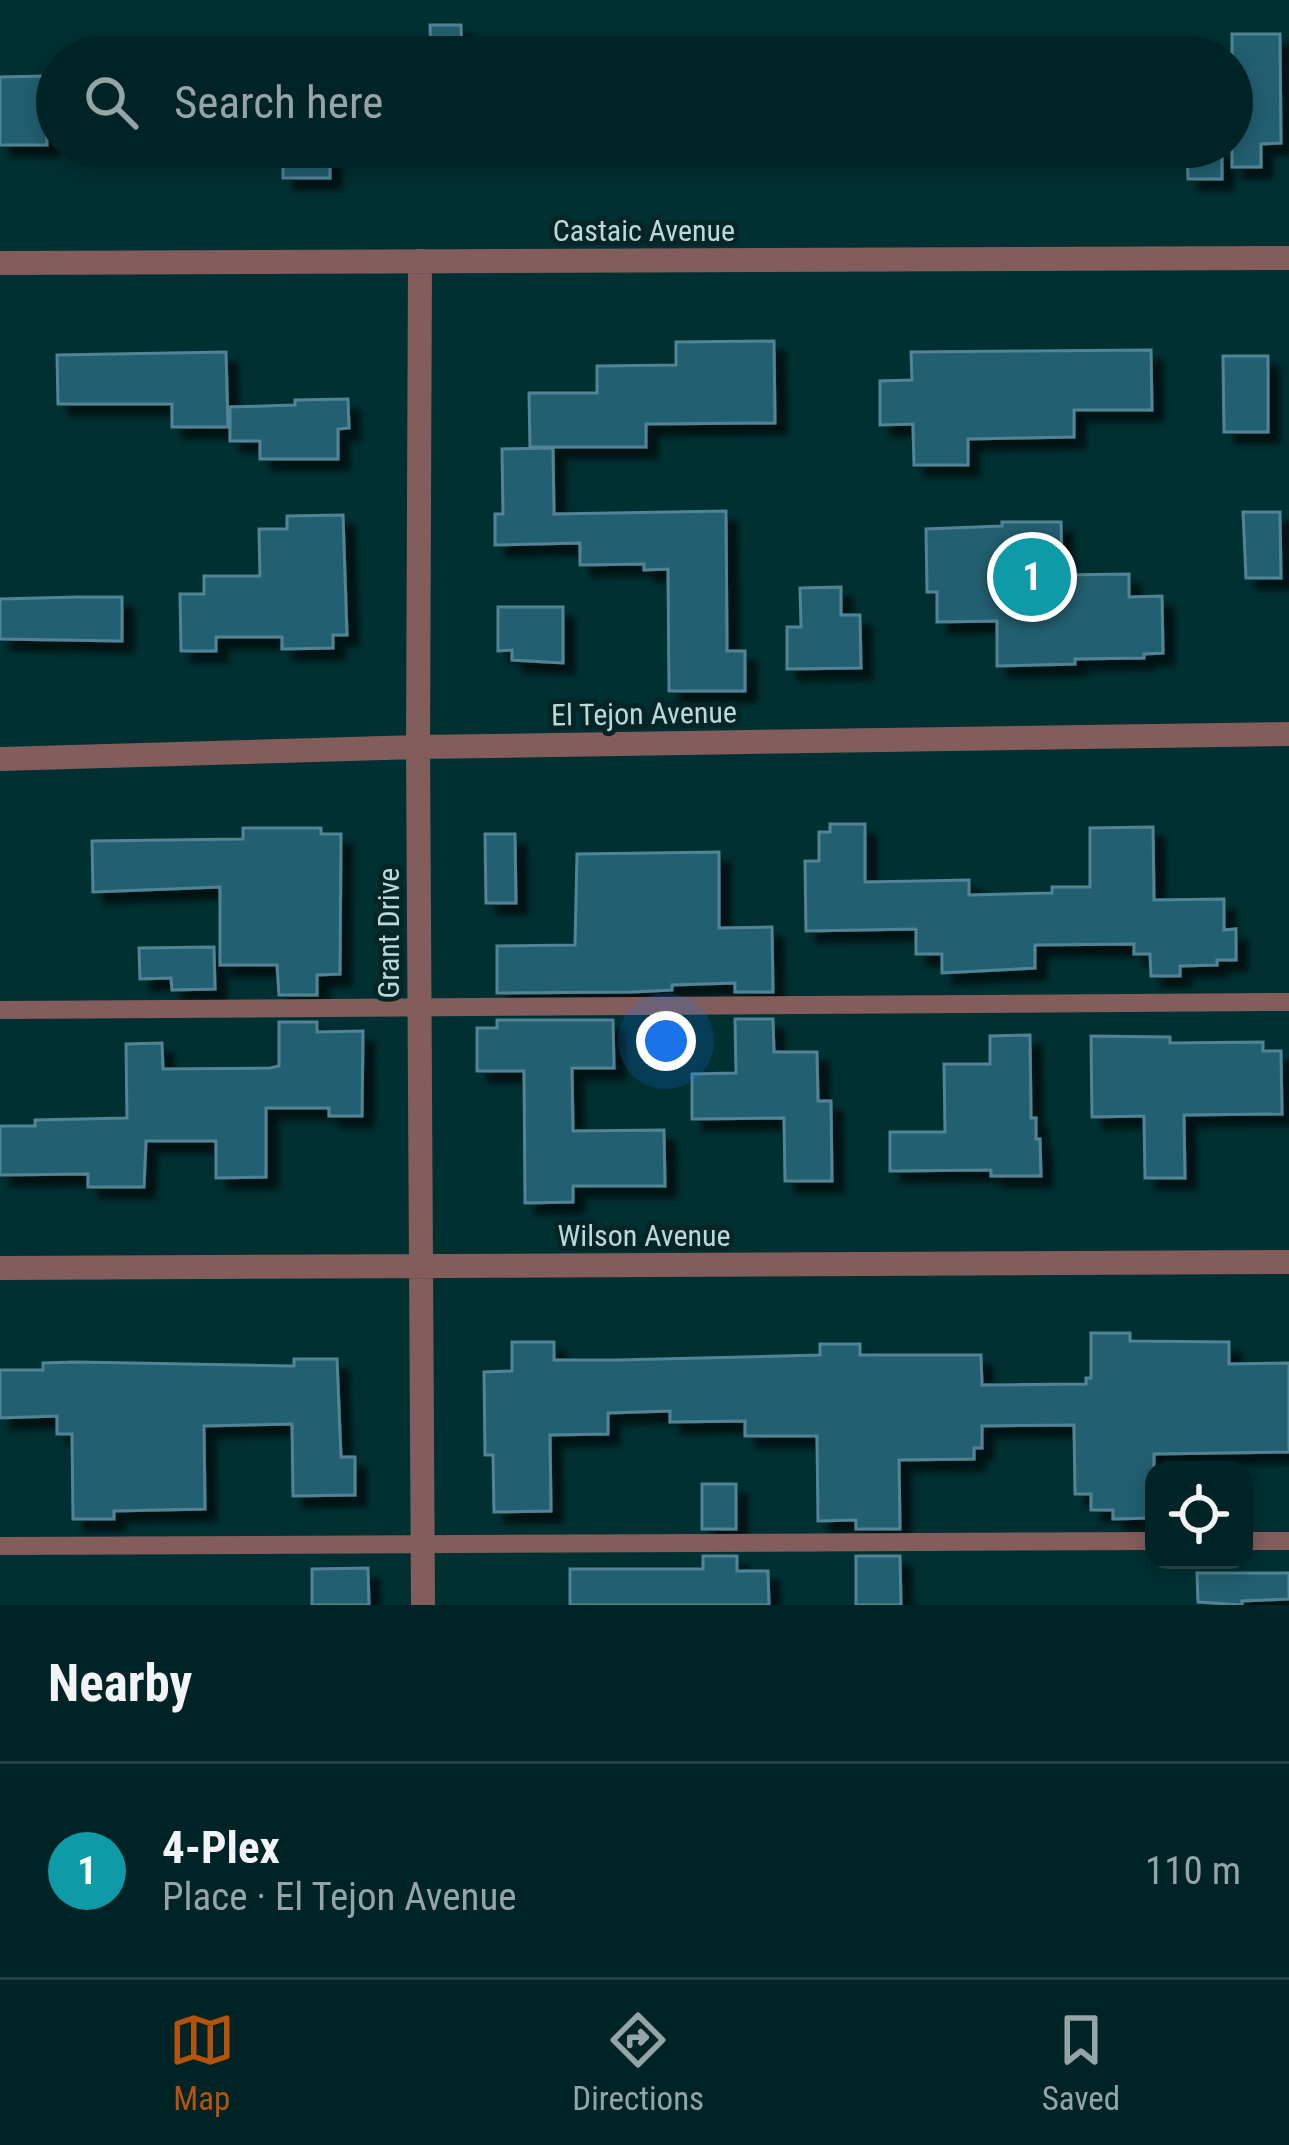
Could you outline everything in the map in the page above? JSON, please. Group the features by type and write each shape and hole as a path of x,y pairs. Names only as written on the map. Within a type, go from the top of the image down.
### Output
{"street":[{"name":"Castaic Avenue","path":"0,263 1289,258"},
{"name":"Grant Drive","path":"420,261 423,1605"},
{"name":"El Tejon Avenue","path":"0,759 418,747 1289,734"},
{"name":"Wilson Avenue","path":"0,1268 1289,1262"}],"lane":[{"path":"0,1010 1289,1002"},
{"path":"0,1546 1145,1541"},
{"path":"1253,1541 1289,1541"}],"building":[{"path":"430,25 461,25 461,36 430,36"},
{"path":"1280,34 1281,143 1261,144 1261,167 1253,167 1253,36 1232,36"},
{"path":"36,76 36,145 0,145 0,77"},
{"path":"283,168 330,168 330,178 283,178"},
{"path":"1188,168 1222,168 1222,179 1188,179"},
{"path":"774,341 775,423 646,424 646,447 530,447 529,393 597,393 597,366 676,365 676,342"},
{"path":"1151,350 1152,410 1074,410 1074,437 968,439 968,465 914,465 913,424 880,425 880,381 912,380 911,352"},
{"path":"226,352 228,427 172,427 172,404 58,404 57,355"},
{"path":"1223,356 1268,356 1268,432 1224,432"},
{"path":"348,399 349,428 338,429 338,459 260,459 260,441 230,441 230,407"},
{"path":"553,448 554,514 726,511 727,651 745,651 745,691 669,691 668,569 644,570 644,564 580,565 580,543 495,545 495,514 503,514 502,449"},
{"path":"1243,512 1280,512 1281,578 1246,578"},
{"path":"343,515 347,635 333,635 333,648 282,649 282,637 216,637 216,651 181,651 180,594 204,594 204,576 260,576 259,529 287,529 287,516"},
{"path":"1002,522 1061,522 1062,575 1129,574 1129,597 1162,596 1163,653 1144,654 1144,658 1075,659 1075,664 997,666 997,621 937,622 937,592 927,592 926,529 1002,526"},
{"path":"841,587 841,615 860,615 861,668 787,669 787,627 801,627 800,588"},
{"path":"122,597 122,641 0,639 0,599"},
{"path":"498,607 563,607 563,663 512,660 512,650 498,651"},
{"path":"830,824 865,824 865,882 969,880 969,895 1090,887 1090,828 1153,827 1154,900 1224,899 1224,930 1236,929 1236,960 1180,966 1180,976 1151,976 1150,954 1134,954 1134,944 1035,945 1035,968 942,973 942,954 916,954 916,929 806,931 805,861 819,861 819,832 830,832"},
{"path":"243,828 321,828 321,834 341,834 340,974 317,975 317,995 279,995 277,965 220,965 220,887 93,892 92,841 243,839"},
{"path":"485,834 515,834 516,903 486,903"},
{"path":"719,852 719,928 772,927 773,992 735,992 735,983 631,992 497,993 497,946 575,945 577,854"},
{"path":"214,947 215,989 172,990 171,978 140,979 139,948"},
{"path":"735,1019 773,1019 774,1052 817,1052 818,1101 831,1101 832,1181 785,1181 784,1118 692,1119 692,1074 736,1073"},
{"path":"497,1020 613,1020 614,1068 572,1068 573,1131 664,1130 665,1186 573,1186 573,1202 525,1203 524,1071 477,1071 477,1028 497,1028"},
{"path":"279,1022 317,1022 317,1032 363,1031 362,1116 329,1116 329,1108 266,1108 266,1177 216,1178 216,1141 146,1141 144,1187 88,1187 88,1174 0,1175 0,1126 35,1126 35,1120 127,1118 126,1044 162,1043 163,1069 270,1068 279,1066"},
{"path":"1030,1035 1031,1118 1036,1118 1036,1139 1040,1139 1041,1176 991,1176 991,1170 890,1171 890,1132 945,1132 944,1064 990,1064 990,1036"},
{"path":"1091,1036 1170,1037 1170,1043 1263,1042 1263,1051 1281,1051 1282,1114 1184,1115 1185,1178 1145,1178 1144,1116 1092,1117"},
{"path":"1091,1333 1130,1333 1130,1341 1229,1342 1229,1364 1289,1363 1289,1452 1154,1454 1154,1461 1145,1461 1145,1518 1113,1519 1113,1510 1091,1510 1091,1494 1075,1494 1074,1425 982,1426 982,1448 974,1448 974,1459 899,1460 900,1529 856,1529 856,1520 818,1521 817,1436 745,1436 745,1421 670,1422 670,1411 608,1413 608,1434 550,1435 551,1511 494,1512 493,1455 485,1455 484,1372 512,1371 512,1342 554,1342 554,1360 820,1355 820,1344 860,1344 860,1355 981,1355 982,1385 1086,1384 1086,1378 1091,1378"},
{"path":"294,1359 337,1359 341,1457 355,1457 355,1495 293,1496 292,1424 204,1426 205,1509 114,1511 114,1519 73,1519 72,1434 57,1434 57,1416 0,1418 0,1370 43,1370 43,1363 75,1362 294,1366"},
{"path":"702,1484 736,1484 736,1529 702,1529"},
{"path":"703,1556 737,1556 737,1571 768,1571 769,1605 570,1605 570,1569 703,1569"},
{"path":"856,1556 900,1556 901,1605 856,1605"},
{"path":"368,1568 369,1605 312,1605 312,1569"},
{"path":"1197,1573 1289,1573 1289,1599 1242,1601 1242,1605 1198,1602"}],"place":[{"name":"4-Plex","path":"1032,577"}]}
